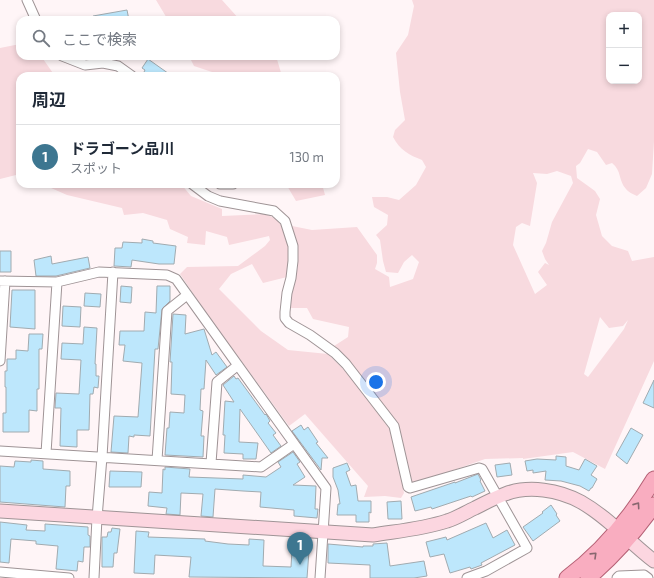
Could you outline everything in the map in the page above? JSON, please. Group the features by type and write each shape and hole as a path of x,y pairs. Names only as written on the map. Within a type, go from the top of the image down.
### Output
{"main road":[{"path":"588,578 614,554 632,513 654,480"},
{"path":"567,578 624,534 654,505"}],"street":[{"path":"27,0 34,16"},
{"path":"72,60 85,65 103,63 118,66 126,72"},
{"path":"197,188 208,196 220,201 274,211 285,221 293,246 294,261 287,293 285,318 289,323 310,335 335,353 346,364 394,426 408,487 410,488 479,468 482,469 527,548 486,571 467,578"},
{"path":"0,361 2,281 57,282 99,272 167,275 176,279 326,488 320,578"},
{"path":"94,578 113,272"},
{"path":"46,453 57,282"},
{"path":"157,460 167,311 187,295"},
{"path":"211,463 217,382 237,366"},
{"path":"0,451 261,467 294,444"},
{"path":"0,510 97,518 373,535 417,529 448,520 506,494 524,490 548,491 573,498 581,502 624,534 654,561"},
{"path":"0,572 69,578"},
{"path":"617,578 619,576 644,575 648,578"}],"shaded area":[{"path":"156,0 222,0 236,16 166,16"},
{"path":"412,0 654,0 654,141 652,174 646,188 637,196 629,192 624,186 615,166 612,163 606,165 597,152 588,149 580,163 576,166 577,178 595,191 600,199 596,215 602,236 612,246 628,251 632,261 654,257 654,361 605,469 573,452 523,459 485,459 414,484 410,482 397,428 359,375 334,346 348,337 349,327 313,319 307,308 289,308 298,266 297,246 292,226 312,230 357,227 377,255 375,269 389,277 390,287 413,279 419,262 412,255 404,262 398,273 386,272 380,240 376,235 387,225 388,215 374,207 372,197 387,197 399,200 416,185 426,167 422,160 402,149 393,137 395,130 405,120 400,92 396,53 408,35 414,6","holes":["557,171 571,176 573,183 552,222 542,251 549,265 545,263 538,272 547,285 535,294 513,245 516,227 522,223 530,226 537,183 533,173 547,174","600,317 609,328 623,326 628,320 624,329 588,377 584,374"]},
{"path":"16,45 16,60 44,60 52,72 16,72 16,175 0,179 0,48"},
{"path":"191,60 277,60 281,72 212,72 194,66"},
{"path":"51,188 184,188 191,196 222,209 222,216 265,214 277,219 284,230 290,256 287,277 263,283 252,264 231,274 219,289 261,331 288,350 328,354 349,375 392,432 404,493 401,498 385,496 364,497 368,486 305,414 289,426 209,317 180,274 187,267 238,266 265,246 270,240 269,236 229,245 227,237 206,231 205,245 187,243 188,237 170,229 167,220 143,213 124,215 122,208 67,195"},
{"path":"288,188 323,188 325,195 296,201"}],"building":[{"path":"127,10 128,16 93,16"},
{"path":"147,60 149,60 166,72 144,72 145,70 142,68"},
{"path":"142,239 153,241 153,243 176,246 174,264 159,264 132,260 131,267 114,266 115,248 122,248 123,242 142,243"},
{"path":"0,251 11,251 11,272 0,272"},
{"path":"51,256 52,264 88,257 90,268 56,276 36,276 34,260"},
{"path":"121,286 132,287 131,303 120,302"},
{"path":"157,286 170,286 170,301 162,309 158,349 155,349 150,436 129,436 128,453 111,452 114,416 138,417 139,404 142,363 123,361 125,345 119,345 120,331 144,331 145,312 156,313"},
{"path":"12,290 35,290 35,329 10,327"},
{"path":"85,293 101,294 100,307 84,306"},
{"path":"63,306 81,307 80,327 62,326"},
{"path":"173,314 186,315 185,334 204,329 212,355 216,352 227,367 216,375 206,360 204,389 201,389 200,410 203,411 201,436 204,436 203,457 165,455 170,412 184,413 185,395 171,394 172,362 170,362"},
{"path":"84,327 97,328 95,364 96,376 99,376 98,388 94,387 93,394 90,394 89,430 77,430 77,447 60,446 61,408 55,408 56,393 79,394 81,360 61,359 62,343 83,344"},
{"path":"29,334 43,334 42,349 39,349 39,389 37,389 37,411 29,410 29,432 3,432 3,413 6,413 5,371 7,371 7,359 16,359 16,350 28,351"},
{"path":"234,376 236,379 238,378 265,415 266,414 270,421 268,423 276,433 273,435 281,446 271,453 240,409 239,442 258,443 256,459 243,459 243,454 224,453 225,435 223,435 225,401 234,402 223,385"},
{"path":"654,380 654,408 643,403"},
{"path":"301,425 304,430 308,427 318,442 316,443 328,458 322,458 321,470 292,431"},
{"path":"631,428 643,435 627,464 616,455"},
{"path":"293,452 300,462 297,464 305,477 293,485 316,486 315,509 318,509 317,518 294,516 294,510 260,507 261,492 215,489 213,517 201,516 203,494 181,493 180,515 166,514 167,508 148,506 149,492 162,493 163,469 165,470 165,467 190,469 189,477 243,479 243,475 266,477 281,467 278,462"},
{"path":"556,456 566,457 566,466 579,470 585,459 597,466 591,475 597,479 592,488 589,491 580,486 561,481 545,480 546,471 533,473 533,470 527,471 525,461 537,459 556,460"},
{"path":"31,460 43,461 43,469 70,471 70,486 66,486 65,507 0,502 0,466 14,467 15,461 31,462"},
{"path":"347,463 350,470 346,472 351,486 356,485 358,501 371,501 369,522 356,522 356,515 337,515 338,504 340,504 338,490 333,477 333,468"},
{"path":"510,463 512,475 497,477 495,465"},
{"path":"110,471 142,472 141,487 109,487"},
{"path":"478,474 485,491 472,497 471,496 432,509 431,507 415,511 411,497"},
{"path":"401,501 402,519 388,519 387,502"},
{"path":"551,505 560,521 533,541 523,527 543,513 542,512"},
{"path":"0,522 27,525 26,530 45,531 45,524 88,527 90,547 84,547 83,562 78,561 77,571 56,569 58,546 36,544 36,541 11,539 9,563 0,562"},
{"path":"486,523 493,538 507,530 515,545 481,563 482,565 471,569 470,567 450,573 444,554 430,557 426,542 446,537 447,540"},
{"path":"112,528 120,529 117,553 114,553 113,567 102,567 102,537 107,537 108,532 111,532"},
{"path":"136,531 149,532 148,537 205,539 205,541 228,544 249,545 249,539 264,540 263,566 291,567 292,550 309,551 307,578 189,577 191,557 155,555 154,574 134,573"},
{"path":"387,543 390,566 424,561 427,576 414,578 370,578 370,565 328,563 328,544 363,547 373,546 373,544"}],"place":[{"name":"ドラゴーン品川","path":"300,565"}]}
